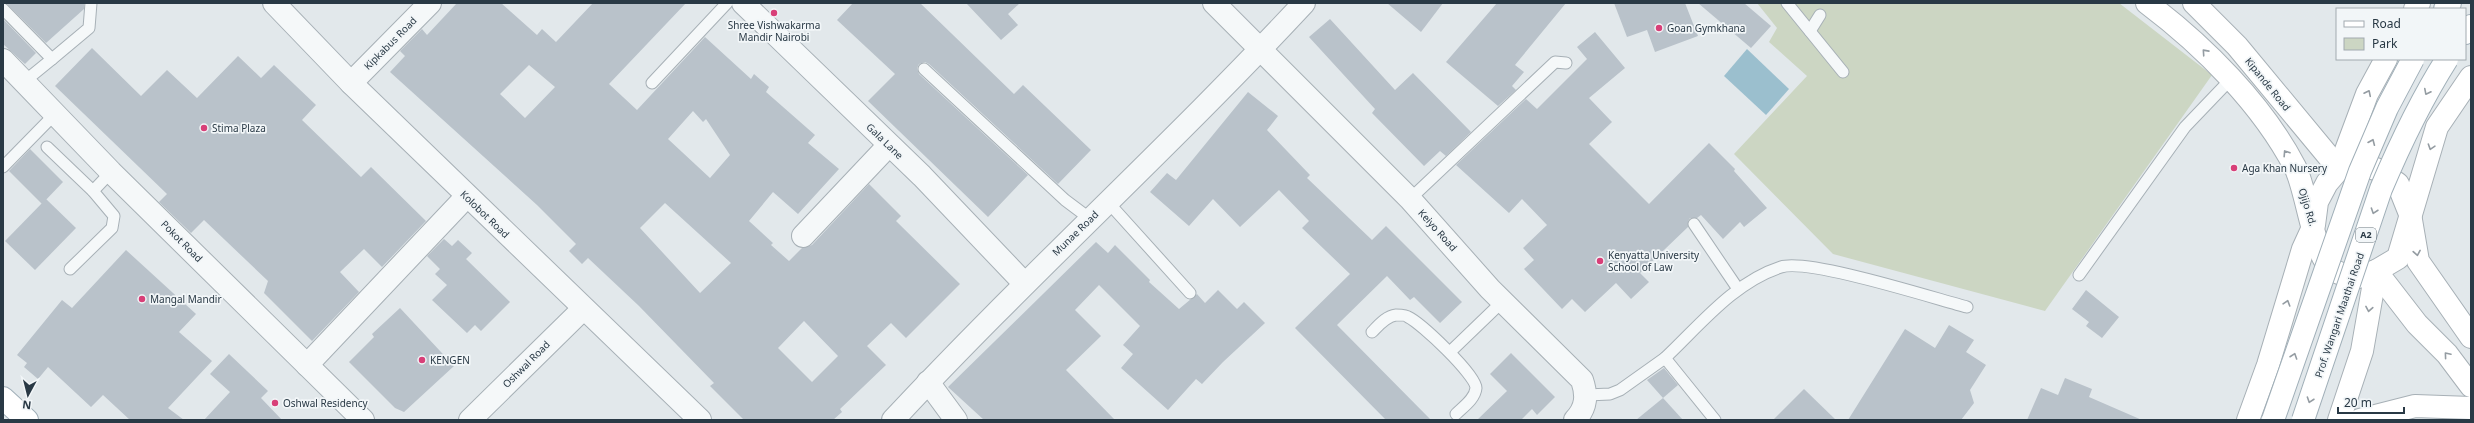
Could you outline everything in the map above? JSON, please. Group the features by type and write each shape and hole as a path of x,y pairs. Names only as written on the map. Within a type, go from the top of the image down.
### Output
{"main road":[{"name":"Ojijo Rd.","path":"2147,3 2197,43 2262,115 2296,168 2314,225 2319,248 2332,269 2355,278 2376,271"},
{"name":"Kipande Road","path":"2194,3 2236,46 2339,169"},
{"path":"2248,420 2268,365 2303,249 2314,225 2317,202 2327,183 2339,169 2366,94 2385,60"},
{"path":"2273,420 2360,171 2387,108 2412,60"},
{"name":"Prof. Wangari Maathai Road","path":"2303,420 2381,189 2397,152 2431,84 2446,60"},
{"path":"2471,77 2437,127 2398,258 2376,271 2417,324 2447,354 2471,386"},
{"path":"2339,169 2358,165 2376,169 2398,184 2410,214 2418,262 2471,337"},
{"name":"Prof. Wangari Maathai Road","path":"2339,420 2362,351 2376,271"},
{"path":"3,398 27,420"},
{"path":"2360,420 2415,406 2471,408"}],"street":[{"name":"Kolobot Road","path":"274,3 351,83 583,309 700,420"},
{"name":"Kipkabus Road","path":"351,83 430,3"},
{"name":"Gala Lane","path":"743,3 889,145 1024,283"},
{"name":"Keiyo Road","path":"1214,3 1410,199 1503,301 1566,362 1582,380 1587,395"},
{"name":"Munae Road","path":"893,420 1024,283 1260,50 1304,3"},
{"name":"Pokot Road","path":"3,60 25,81 54,115 363,420"},
{"path":"803,236 889,145"},
{"path":"307,365 467,196"},
{"name":"Oshwal Road","path":"470,420 583,309"},
{"path":"928,382 956,420"},
{"path":"1575,420 1581,413 1587,395"}],"lane":[{"path":"25,81 88,28 91,3"},
{"path":"652,83 727,3"},
{"path":"1787,3 1844,72"},
{"path":"3,9 52,58"},
{"path":"1810,30 1820,14"},
{"path":"1410,199 1555,62 1566,63"},
{"path":"924,69 1065,200 1089,218"},
{"path":"2079,275 2185,127 2230,80"},
{"path":"3,168 54,115"},
{"path":"48,147 94,191 114,216 112,228 70,269"},
{"path":"94,191 111,172"},
{"path":"1107,201 1190,292"},
{"path":"1694,224 1738,289"},
{"path":"1587,395 1610,394 1620,390 1665,358 1738,289 1782,266 1815,267 1967,307"},
{"path":"1450,352 1503,301"},
{"path":"1372,332 1384,320 1396,315 1408,316 1450,352 1474,381 1476,388 1472,398 1456,414"},
{"path":"1665,358 1715,420"}],"green space":[{"path":"1757,3 2119,3 2212,75 2045,311 1833,254 1734,154 1807,76 1769,42 1777,28"}],"water":[{"path":"1747,49 1789,89 1766,115 1724,76"}],"building":[{"path":"6,3 84,3 84,9 46,43"},
{"path":"457,3 501,3 537,35 542,29 556,42 593,3 686,3 609,84 637,110 705,37 751,79 754,74 769,87 766,92 815,135 808,143 839,169 798,214 773,192 749,221 773,243 771,245 789,261 802,248 812,245 869,184 901,216 896,221 960,284 906,338 891,323 867,346 886,365 840,409 842,412 833,420 744,420 710,386 714,383 639,306 588,258 582,264 569,251 576,244 537,205 390,72 405,56 400,51 422,29 427,35","holes":["529,65 555,87 525,118 500,94","693,111 703,122 706,119 730,155 710,178 668,139","665,203 731,263 700,293 640,228","804,321 838,356 812,382 778,348"]},
{"path":"853,3 920,3 1014,94 1023,85 1091,150 1058,184 929,64 925,62 919,64 917,68 919,74 1028,175 988,217 868,101 895,74 837,20"},
{"path":"966,3 1020,3 1008,14 1018,25 1001,40"},
{"path":"1387,3 1443,3 1421,32"},
{"path":"1497,3 1566,3 1515,65 1524,72 1512,86 1516,90 1498,106 1446,62"},
{"path":"1614,3 1685,3 1698,36 1655,52 1647,30 1627,37"},
{"path":"1698,3 1744,3 1771,26 1751,48"},
{"path":"3,19 36,53 25,64 3,44"},
{"path":"1330,19 1395,90 1413,73 1471,132 1446,156 1440,151 1424,166 1372,113 1375,109 1309,37"},
{"path":"1595,32 1625,68 1589,98 1612,122 1589,144 1649,204 1709,143 1735,169 1734,171 1767,208 1744,227 1740,222 1723,239 1701,215 1697,218 1690,218 1688,221 1688,227 1640,273 1649,282 1631,299 1616,283 1585,312 1572,299 1562,309 1524,269 1534,260 1523,248 1547,225 1522,199 1509,213 1456,165 1526,99 1537,109 1587,59 1577,47"},
{"path":"92,48 141,96 167,70 197,98 238,56 261,78 274,65 316,105 302,120 361,177 371,167 426,221 382,267 364,249 340,272 359,292 312,341 264,293 268,281 204,220 191,233 159,202 167,194 55,86"},
{"path":"1248,92 1278,116 1267,130 1310,175 1307,178 1372,240 1386,226 1462,302 1440,323 1414,297 1410,300 1387,276 1337,325 1431,420 1386,420 1295,328 1350,274 1302,228 1309,221 1279,190 1240,227 1213,199 1189,226 1150,192 1167,173 1176,180"},
{"path":"30,149 63,182 42,204 9,171"},
{"path":"46,199 76,228 35,270 5,241"},
{"name":"KENGEN","path":"444,239 452,246 458,240 472,253 466,259 510,302 481,331 475,325 467,333 432,300 447,285 435,274 440,269 427,256"},
{"path":"1096,242 1108,253 1115,245 1150,280 1149,282 1179,309 1197,294 1205,303 1218,290 1237,309 1244,302 1265,323 1202,384 1196,379 1168,410 1121,368 1133,354 1123,345 1140,326 1099,285 1075,310 1101,336 1066,370 1115,420 984,420 948,387"},
{"path":"126,250 196,314 179,332 212,361 168,408 184,420 130,420 103,395 91,407 48,367 38,379 24,367 27,363 17,355 62,300 72,308"},
{"path":"2086,290 2119,317 2102,338 2086,326 2089,322 2072,309"},
{"name":"KENGEN","path":"400,308 454,366 404,412 395,408 349,362 374,337 372,334"},
{"path":"1949,325 1974,340 1966,352 1986,365 1970,390 1974,403 1961,420 1848,420 1905,329 1935,348"},
{"path":"1511,353 1555,397 1537,415 1532,409 1521,420 1477,420 1507,391 1490,374"},
{"path":"229,354 268,391 261,398 282,420 204,420 230,392 210,374"},
{"path":"1664,368 1678,385 1663,398 1647,380"},
{"path":"2065,378 2092,389 2089,397 2142,420 2027,420 2041,388 2058,395"},
{"path":"1804,389 1836,420 1773,420"},
{"path":"1663,398 1683,420 1636,420"}],"place":[{"name":"Shree Vishwakarma Mandir Nairobi","path":"774,13"},
{"name":"Goan Gymkhana","path":"1659,28"},
{"name":"Stima Plaza","path":"204,128"},
{"name":"Aga Khan Nursery","path":"2234,168"},
{"name":"Kenyatta University School of Law","path":"1600,261"},
{"name":"Mangal Mandir","path":"142,299"},
{"name":"KENGEN","path":"422,360"},
{"name":"Oshwal Residency","path":"275,403"}]}
